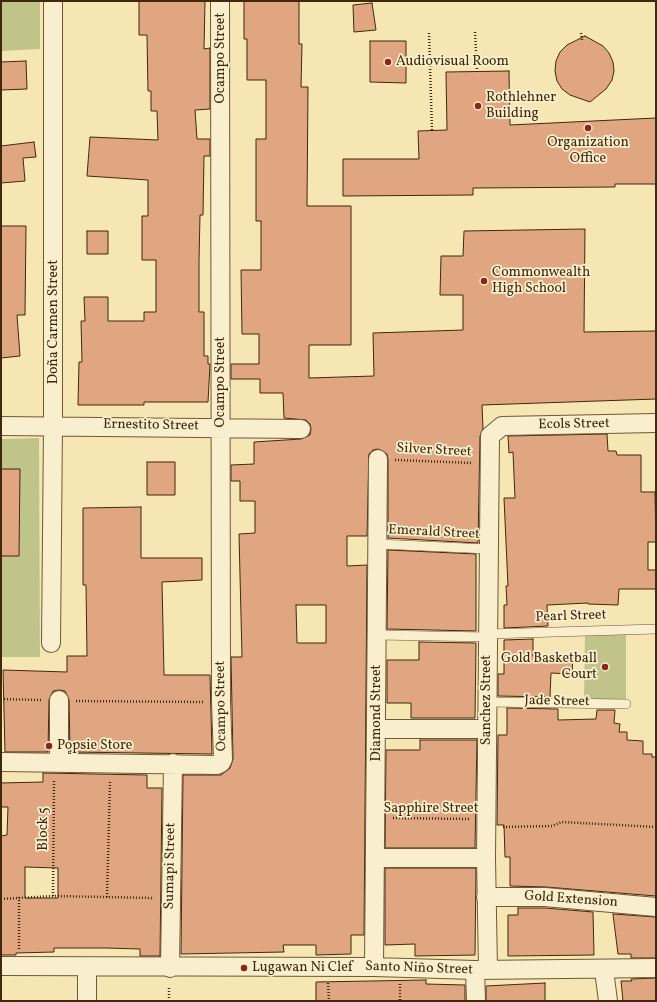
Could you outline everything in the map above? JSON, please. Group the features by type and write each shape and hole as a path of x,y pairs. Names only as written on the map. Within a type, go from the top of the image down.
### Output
{"street":[{"name":"Doña Carmen Street","path":"51,643 53,425 53,1"},
{"name":"Ocampo Street","path":"173,763 217,765 221,764 223,759 221,702 222,427 220,1"},
{"name":"Ecols Street","path":"493,432 502,426 656,423"},
{"name":"Ernestito Street","path":"1,426 53,425 301,429"},
{"name":"Sanchez Street","path":"476,1001 481,970 486,897 489,440 493,432"},
{"name":"Diamond Street","path":"374,967 378,459"},
{"path":"57,762 59,700"},
{"path":"377,729 487,729"},
{"path":"1,762 173,763"},
{"name":"Sumapi Street","path":"170,975 173,763"},
{"path":"376,858 486,858"},
{"name":"Gold Extension","path":"486,897 545,897 656,907"},
{"name":"Santo Niño Street","path":"10,966 87,968 170,975 374,967 481,970 604,970 656,968"},
{"path":"86,1001 87,968"},
{"path":"604,970 608,1001"}],"lane":[{"name":"Emerald Street","path":"378,544 488,549"},
{"name":"Pearl Street","path":"377,635 488,635 656,629"},
{"name":"Jade Street","path":"488,702 626,704"}],"path":[{"path":"475,32 477,71"},
{"path":"429,33 432,130"},
{"path":"581,33 582,40"},
{"name":"Silver Street","path":"378,459 489,464"},
{"path":"1,699 221,702"},
{"name":"Block 5","path":"53,896 57,762"},
{"path":"107,897 110,762"},
{"name":"Sapphire Street","path":"376,818 552,826 562,822 656,827"},
{"path":"1,899 53,896 171,898"},
{"path":"10,966 19,897"},
{"path":"169,1001 170,975"}],"green space":[{"path":"1,1 40,1 40,49 1,51"},
{"path":"39,438 40,657 1,657 1,439"},
{"name":"Gold Basketball Court","path":"585,634 626,634 626,700 584,700"}],"building":[{"path":"139,1 205,1 204,49 210,48 210,109 195,110 197,139 210,139 210,156 204,156 203,215 200,215 199,261 199,312 204,312 204,356 208,356 208,364 210,364 208,402 144,402 144,405 78,405 79,362 82,362 81,321 85,321 84,297 108,297 108,321 144,321 144,312 156,312 156,260 142,260 142,216 148,216 148,180 87,176 90,137 158,140 157,111 151,111 151,91 148,91 147,35 139,35"},
{"path":"244,1 299,1 299,44 302,44 301,87 308,87 307,206 351,206 351,345 309,345 309,378 374,376 373,333 463,330 463,295 440,295 441,256 463,256 464,231 585,229 584,332 656,331 656,399 482,405 483,429 480,436 478,543 388,538 387,454 378,449 373,450 369,454 367,536 347,536 347,566 367,565 364,935 351,935 351,954 316,955 316,945 283,945 284,952 181,954 183,775 221,775 230,768 233,759 231,657 242,657 239,534 255,533 255,501 240,501 240,481 231,481 231,465 254,464 254,442 301,439 310,435 311,429 310,424 306,420 284,418 283,393 260,393 260,379 231,379 231,364 259,364 259,334 242,334 241,270 261,270 261,221 256,221 256,139 266,139 266,80 247,80 247,39 244,39","holes":["296,605 326,605 326,643 297,643"]},
{"path":"372,3 376,30 354,32 353,5"},
{"path":"585,36 603,46 609,53 613,62 614,71 612,80 606,89 590,102 570,95 562,89 557,81 555,71 556,61 560,52 567,45"},
{"name":"Audiovisual Room","path":"370,41 406,41 406,83 370,82"},
{"path":"26,61 27,89 1,90 1,62"},
{"path":"509,71 510,125 656,118 656,184 615,184 615,187 473,188 473,195 343,196 343,159 419,159 418,131 447,130 446,72"},
{"path":"34,142 36,157 23,158 25,181 1,183 1,146"},
{"path":"1,226 26,226 25,315 17,315 20,356 1,358"},
{"path":"87,231 108,231 108,254 87,254"},
{"path":"607,434 608,451 616,451 617,455 641,455 641,492 655,492 656,542 648,542 648,570 656,570 656,589 619,589 618,605 588,603 547,605 548,626 504,628 504,605 507,605 506,586 508,586 504,498 515,498 513,452 509,453 508,436"},
{"path":"147,462 175,462 175,495 147,495"},
{"path":"1,469 20,469 19,556 1,556"},
{"path":"141,507 141,558 202,558 202,580 162,582 164,675 210,675 212,754 70,752 69,700 65,691 59,690 53,691 49,700 48,752 5,752 3,670 67,672 67,656 87,656 86,585 83,585 83,508"},
{"path":"388,550 476,554 476,631 387,629"},
{"path":"533,639 533,656 573,657 572,674 551,673 550,697 498,696 498,674 504,674 504,640"},
{"path":"419,642 476,643 475,718 411,718 411,703 387,703 387,660 419,660"},
{"path":"507,708 558,709 558,720 596,719 597,710 615,710 614,723 620,724 619,732 627,732 627,740 643,741 643,754 652,754 652,757 656,757 656,896 546,887 510,886 510,857 505,857 504,825 497,825 498,735 507,735"},
{"path":"420,740 477,740 475,848 385,848 386,750 420,750"},
{"path":"43,773 147,775 147,788 162,788 160,956 140,956 140,949 106,948 54,948 54,952 1,955 1,836 7,835 8,807 1,807 1,783 43,782","holes":["25,867 58,868 58,898 25,898"]},
{"path":"385,868 476,868 475,955 415,956 415,944 385,945"},
{"path":"518,908 545,908 593,912 594,955 508,956 508,915 518,915"},
{"path":"613,914 656,917 656,958 631,958 631,954 618,954"},
{"path":"656,978 656,1001 623,1001 621,981"},
{"path":"426,980 426,984 465,985 465,1001 316,1001 316,982"},
{"path":"545,983 545,1001 486,1001 486,986"}],"place":[{"name":"Audiovisual Room","path":"388,62"},
{"name":"Rothlehner Building","path":"478,106"},
{"name":"Organization Office","path":"588,128"},
{"name":"Commonwealth High School","path":"484,281"},
{"name":"Gold Basketball Court","path":"605,667"},
{"name":"Popsie Store","path":"49,746"},
{"name":"Lugawan Ni Clef","path":"244,968"}]}
